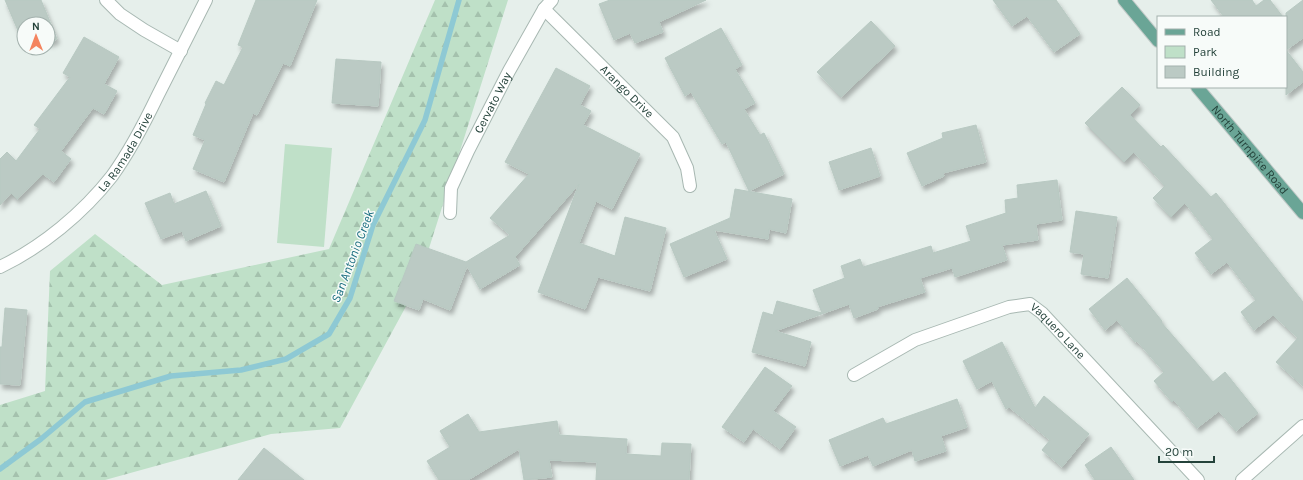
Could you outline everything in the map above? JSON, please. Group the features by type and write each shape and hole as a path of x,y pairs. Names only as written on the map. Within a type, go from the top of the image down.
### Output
{"main road":[{"path":"1124,0 1157,40"},
{"name":"North Turnpike Road","path":"1198,88 1303,214"}],"street":[{"path":"106,0 120,14 144,30 181,51"},
{"name":"La Ramada Drive","path":"0,267 13,261 46,239 92,198 112,176 145,122 206,0"},
{"name":"Arango Drive","path":"548,4 673,137 687,168 690,186"},
{"name":"Cervato Way","path":"450,212 451,188 506,78 548,4"},
{"name":"Vaquero Lane","path":"854,375 915,340 1009,307 1030,304 1042,313 1198,480"},
{"path":"1243,480 1303,426"}],"green space":[{"path":"435,0 508,0 417,286 340,428 271,434 105,480 0,480 0,405 45,391 50,271 95,234 162,285 329,249"},
{"path":"285,144 332,148 324,247 277,243"}],"building":[{"path":"5,0 41,0 48,16 16,16 16,26"},
{"path":"256,0 317,0 290,66 283,63 257,115 253,113 224,182 193,169 205,140 193,135 206,104 205,103 216,81 224,85 243,47 238,45"},
{"path":"610,0 706,0 659,22 663,32 635,43 630,33 614,40 599,4"},
{"path":"993,0 1056,0 1080,34 1054,52 1027,16 1012,26"},
{"path":"1211,0 1252,0 1256,6 1264,0 1270,0 1282,16 1223,16"},
{"path":"1303,0 1303,38 1287,49 1286,13"},
{"path":"871,21 895,46 841,97 817,72"},
{"path":"721,28 742,65 735,69 755,103 744,109 760,135 764,133 784,174 749,191 726,142 722,144 691,92 685,96 665,58"},
{"path":"84,37 119,57 104,84 117,91 104,114 93,108 61,151 71,159 54,182 43,174 17,199 11,193 0,205 0,159 7,152 16,161 40,129 34,125 70,77 63,73"},
{"path":"1287,51 1303,72 1303,82 1286,95"},
{"path":"336,59 381,62 378,106 332,103"},
{"path":"556,68 590,86 580,105 591,111 583,125 640,154 612,209 596,201 579,243 615,256 625,217 666,228 650,291 598,277 585,309 538,292 579,184 515,257 520,265 480,289 467,266 450,310 423,299 419,310 394,301 416,244 466,262 510,235 490,218 529,174 505,162"},
{"path":"1122,87 1140,105 1130,115 1161,147 1163,145 1211,197 1216,193 1303,302 1303,386 1276,362 1298,338 1273,315 1254,330 1241,312 1256,300 1227,262 1211,274 1195,253 1213,239 1185,203 1171,217 1153,198 1165,186 1134,152 1124,162 1085,123"},
{"path":"976,125 986,162 943,173 944,176 922,186 907,153 943,138 942,133"},
{"path":"871,148 880,176 839,190 829,162"},
{"path":"1057,180 1062,220 1036,224 1038,240 1002,245 1007,260 955,277 952,268 920,278 925,292 877,307 878,309 854,318 849,304 775,331 811,342 805,366 752,352 763,312 773,315 777,301 822,313 813,290 845,278 841,266 860,259 863,267 931,246 933,253 971,241 966,226 1006,213 1005,200 1018,198 1017,185"},
{"path":"735,189 792,199 786,233 769,229 768,239 714,230 727,259 684,277 670,244 730,218"},
{"path":"206,191 221,226 186,241 182,231 161,239 145,203 170,193 174,204"},
{"path":"1076,211 1117,217 1108,278 1081,274 1084,254 1070,252"},
{"path":"1127,278 1162,321 1161,322 1213,382 1225,372 1258,413 1236,431 1219,411 1197,428 1174,400 1172,402 1154,381 1164,372 1137,341 1135,342 1117,320 1105,330 1089,309"},
{"path":"5,308 27,310 20,385 0,384 0,347 2,347"},
{"path":"1002,342 1035,408 1044,396 1089,434 1062,467 1042,450 1050,440 1009,407 1006,409 992,381 977,389 963,361"},
{"path":"765,367 792,386 773,411 796,427 780,449 753,429 744,442 722,427"},
{"path":"957,399 967,427 941,436 946,451 915,461 912,450 873,466 868,455 840,466 829,440 883,418 886,424"},
{"path":"468,414 479,432 557,421 559,435 627,439 626,454 661,456 662,443 691,444 689,480 596,480 597,462 549,460 552,477 524,480 519,449 468,480 439,480 427,461 450,447 440,431"},
{"path":"1111,447 1134,480 1095,480 1085,465"},
{"path":"264,448 304,480 238,480"}],"waterway":[{"name":"San Antonio Creek","path":"0,469 41,439 85,402 171,376 241,370 286,359 329,334 350,298 373,225 425,120 459,0"}]}
